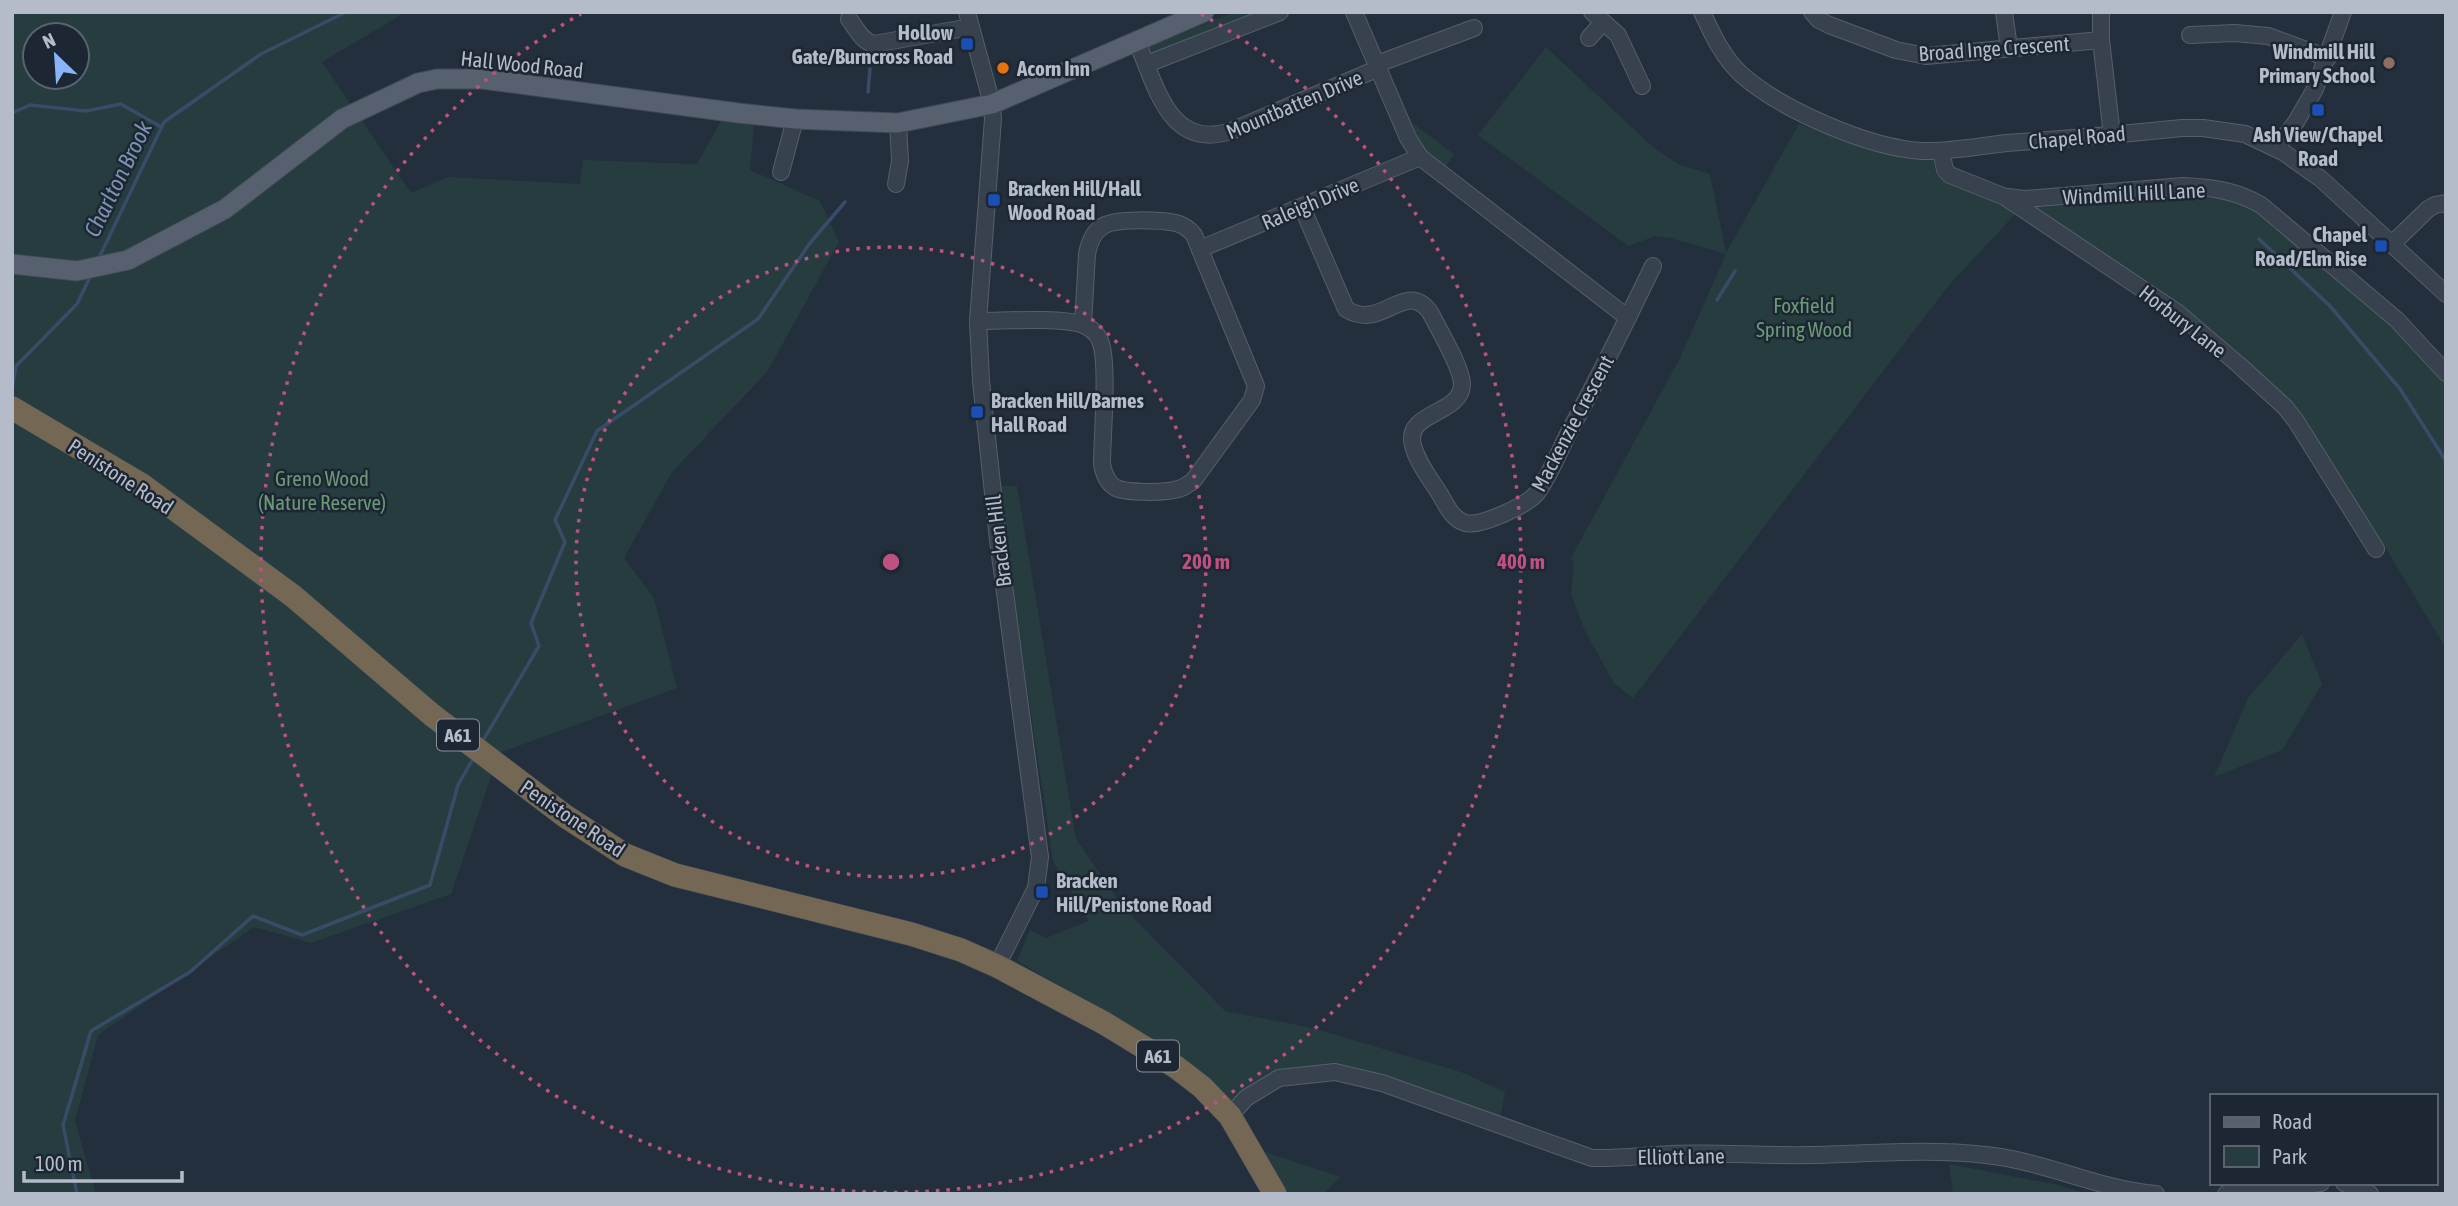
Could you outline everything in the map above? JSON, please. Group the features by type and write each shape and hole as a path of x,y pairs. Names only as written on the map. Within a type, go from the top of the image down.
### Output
{"highway":[{"name":"Penistone Road","path":"12,408 142,485 293,596 432,715 565,816 625,855 674,875 911,934 961,950 997,966 1104,1023 1176,1067 1202,1087 1230,1116 1275,1194"}],"main road":[{"name":"Hall Wood Road","path":"12,264 77,271 128,260 225,209 342,119 418,83 437,79 482,79 795,119 898,123 992,104 1204,12"}],"street":[{"path":"1147,64 1280,12"},
{"path":"1354,12 1408,138 1420,157 1628,318"},
{"name":"Chapel Road","path":"1702,12 1731,63 1742,75 1787,106 1875,142 1909,149 1941,150 2203,128 2245,134 2276,148 2321,179 2446,295"},
{"name":"Broad Inge Crescent","path":"1812,12 1819,20 1829,25 1909,55 1926,56 2101,40"},
{"path":"2004,12 2009,48"},
{"path":"2101,12 2101,40 2112,135"},
{"path":"2276,148 2306,104 2328,58 2343,12"},
{"path":"1589,38 1598,17 1623,43 1642,86"},
{"path":"849,19 868,43 874,44 969,20"},
{"name":"Bracken Hill","path":"969,20 992,104 978,321 981,381 998,540 1040,857 1036,888 997,966"},
{"name":"Mountbatten Drive","path":"1136,40 1170,116 1191,131 1218,136 1378,66 1474,28"},
{"path":"2198,39 2235,33 2268,36 2328,58"},
{"path":"781,172 795,119"},
{"path":"896,184 900,161 898,123"},
{"name":"Horbury Lane","path":"1941,150 1945,170 1950,175 2005,197 2178,313 2285,407 2376,549"},
{"name":"Raleigh Drive","path":"1200,249 1420,157"},
{"name":"Windmill Hill Lane","path":"2005,197 2025,199 2183,186 2240,194 2279,219 2397,320 2446,373"},
{"path":"2391,245 2428,209 2446,203"},
{"name":"Mackenzie Crescent","path":"1302,207 1346,309 1360,316 1368,316 1410,300 1425,305 1430,312 1462,384 1457,398 1415,428 1412,445 1446,505 1458,519 1473,524 1520,507 1537,492 1653,266"},
{"path":"978,321 1060,321 1083,325 1097,334 1104,352 1102,464 1108,481 1124,490 1168,491 1186,486 1193,481 1252,400 1256,386 1200,249 1188,228 1176,223 1115,222 1097,230 1089,244 1083,325"},
{"name":"Elliott Lane","path":"1230,1116 1246,1098 1279,1078 1335,1072 1382,1083 1592,1158 1672,1154 1763,1156 1942,1152 2023,1161 2123,1190 2156,1194"},
{"path":"2226,1194 2304,1185"},
{"path":"2349,1185 2370,1194"}],"green space":[{"name":"Greno Wood (Nature Reserve)","path":"12,12 406,12 322,62 411,193 448,177 580,184 583,160 697,164 722,119 754,125 750,170 820,201 839,242 767,372 672,472 624,558 654,598 677,688 499,753 451,894 311,943 254,927 98,1035 75,1121 96,1194 12,1194"},
{"path":"1234,12 1264,12 1151,56 1146,48"},
{"name":"Foxfield Spring Wood","path":"1546,47 1654,148 1680,165 1710,174 1726,253 1799,124 1881,152 1933,159 1937,176 2019,210 1949,285 1633,698 1614,683 1585,631 1571,594 1574,563 1571,558 1680,358 1726,254 1656,236 1628,246 1478,135"},
{"path":"1411,122 1454,154 1444,170 1417,144"},
{"path":"2199,191 2256,207 2393,323 2446,381 2446,649 2387,550 2292,404 2028,204"},
{"path":"997,486 1017,486 1076,839 1122,906 1225,1011 1313,1028 1461,1072 1505,1092 1500,1119 1333,1067 1272,1072 1231,1104 1166,1046 1017,961 1030,930 1046,938 1089,921 1053,861"},
{"path":"2302,634 2322,684 2282,750 2214,777 2248,698"},
{"path":"1265,1152 1341,1177 1323,1194 1287,1194"},
{"path":"1949,1164 2058,1185 2088,1194 1953,1194"}],"waterway":[{"name":"Charlton Brook","path":"98,260 164,122 261,54 346,12"},
{"path":"868,92 870,69"},
{"path":"12,113 30,105 86,111 121,104 161,127"},
{"path":"481,744 539,646 531,623 565,542 555,520 597,431 758,319 810,243 845,202"},
{"path":"2259,239 2330,306 2400,389 2446,461"},
{"path":"1717,300 1735,271"},
{"name":"Charlton Brook","path":"12,390 16,366 77,304 90,277"},
{"path":"77,1194 63,1125 91,1031 190,972 253,916 302,935 430,885 458,785 474,757"}],"place":[{"name":"Hollow Gate/Burncross Road","path":"967,44"},
{"name":"Windmill Hill Primary School","path":"2389,63"},
{"name":"Acorn Inn","path":"1003,68"},
{"name":"Ash View/Chapel Road","path":"2318,110"},
{"name":"Bracken Hill/Hall Wood Road","path":"994,200"},
{"name":"Chapel Road/Elm Rise","path":"2381,246"},
{"name":"Bracken Hill/Barnes Hall Road","path":"977,412"},
{"name":"Bracken Hill/Penistone Road","path":"1042,892"}]}
